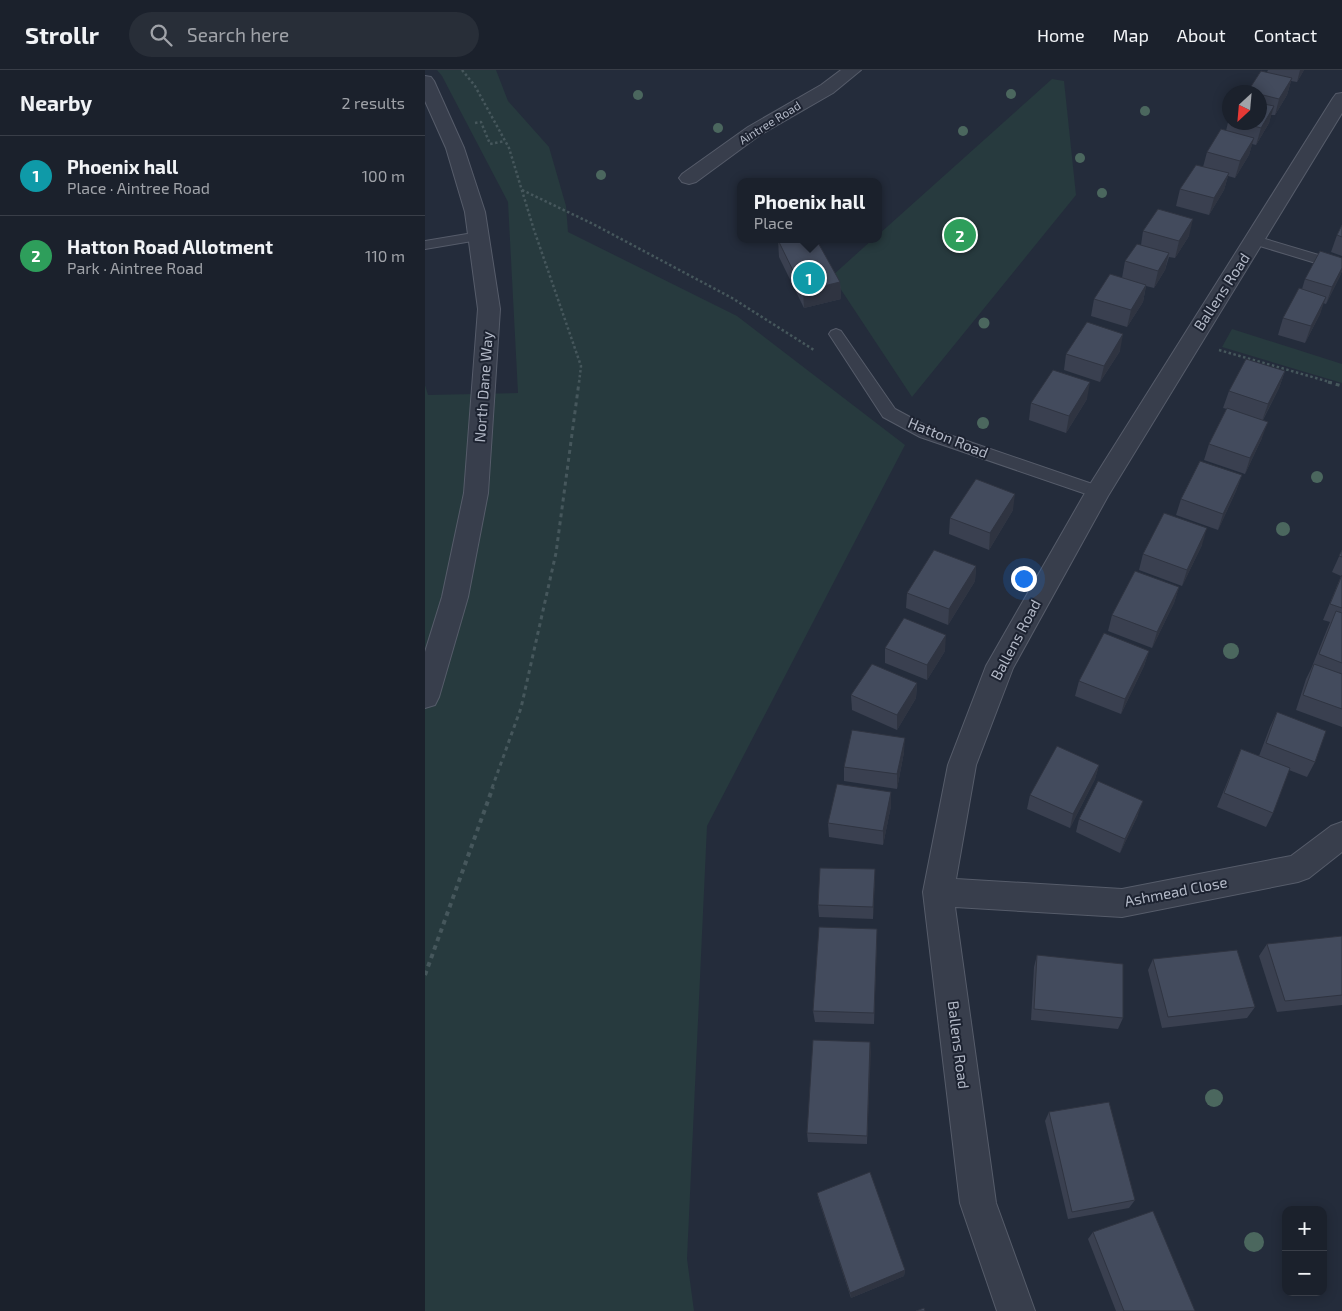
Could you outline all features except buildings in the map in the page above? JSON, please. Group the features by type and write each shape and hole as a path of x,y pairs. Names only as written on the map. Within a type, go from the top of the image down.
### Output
{"street":[{"name":"Aintree Road","path":"689,178 753,131 827,89 852,70"},
{"name":"North Dane Way","path":"425,81 455,148 475,212 489,309 476,493 455,597 425,698"},
{"name":"Ballens Road","path":"1016,1311 978,1203 938,892 962,765 1000,666 1098,492 1342,98"},
{"name":"Ashmead Close","path":"938,892 1122,903 1298,868 1342,835"}],"lane":[{"path":"425,245 479,236"},
{"path":"1255,240 1342,266"},
{"name":"Hatton Road","path":"837,334 889,413 926,433 1098,492"}],"path":[{"path":"425,975 521,708 556,553 581,366 505,140 475,86 462,70"},
{"path":"472,124 481,122 490,144 505,140"},
{"path":"522,190 593,224 732,298 817,351"},
{"path":"1190,341 1342,386"}],"green space":[{"path":"437,70 496,70 508,101 549,147 566,206 568,232 737,316 905,445 707,826 687,1259 694,1311 425,1311 425,385 428,395 518,393 508,202 442,76"},
{"path":"1052,79 1064,81 1076,195 912,397 832,276 869,243 882,243 882,231"},
{"path":"1232,329 1342,364 1342,383 1222,347"}],"place":[{"name":"Hatton Road Allotment","path":"960,235"},
{"name":"Phoenix hall","path":"809,278"}]}
